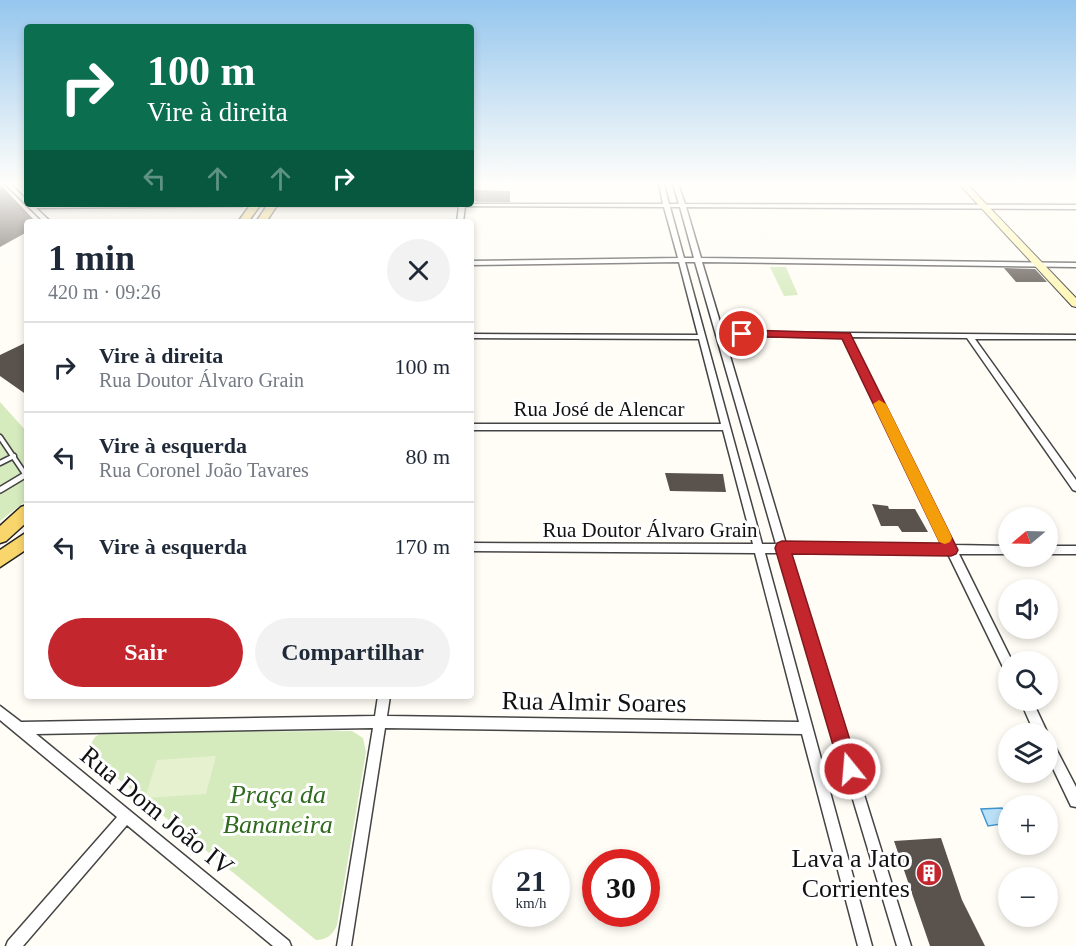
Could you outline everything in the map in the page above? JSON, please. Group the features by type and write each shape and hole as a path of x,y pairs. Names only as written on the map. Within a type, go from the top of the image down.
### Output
{"main road":[{"path":"1005,228 1076,304"},
{"path":"0,536 24,515"},
{"path":"0,560 23,547"}],"street":[{"path":"673,228 865,946"},
{"path":"689,228 782,548 904,946"},
{"path":"474,263 699,260 1076,265"},
{"path":"721,334 1076,337"},
{"path":"474,336 703,337"},
{"path":"846,336 1001,651"},
{"path":"970,337 1076,487"},
{"name":"Rua José de Alencar","path":"474,427 727,427"},
{"name":"Rua Doutor Álvaro Grain","path":"474,548 998,550"},
{"path":"1058,550 1076,550"},
{"path":"344,946 384,699"},
{"name":"Rua Dom João IV","path":"0,712 284,946"},
{"name":"Rua Almir Soares","path":"20,728 380,722 807,728"},
{"path":"1058,765 1076,801"},
{"path":"13,946 126,816"}],"lane":[{"path":"0,437 24,473"},
{"path":"0,463 14,456"},
{"path":"0,490 24,476"}],"green space":[{"path":"770,267 786,267 798,295 784,296"},
{"path":"0,402 24,429 24,502 0,521"},
{"name":"Praça da Bananeira","path":"352,731 363,738 366,752 337,925 329,936 316,940 90,756 88,749 95,737 103,732"},
{"path":"216,756 206,794 145,798 157,760"}],"water":[{"path":"998,808 998,824 988,826 981,809"}],"building":[{"path":"0,228 24,228 24,234 0,247"},
{"path":"1004,268 1035,269 1047,282 1016,282"},
{"path":"24,343 24,393 0,376 0,355"},
{"path":"665,473 723,474 726,492 670,491"},
{"path":"872,504 888,506 889,509 915,509 928,532 902,532 898,526 881,526"},
{"name":"Lava a Jato Corrientes","path":"941,838 962,900 985,946 930,946 894,841"}],"slow traffic":[{"path":"879,404 945,538"}],"place":[{"name":"Lava a Jato Corrientes","path":"929,873"}],"route":[{"path":"742,334 846,336 951,550 782,548 850,769"}]}
